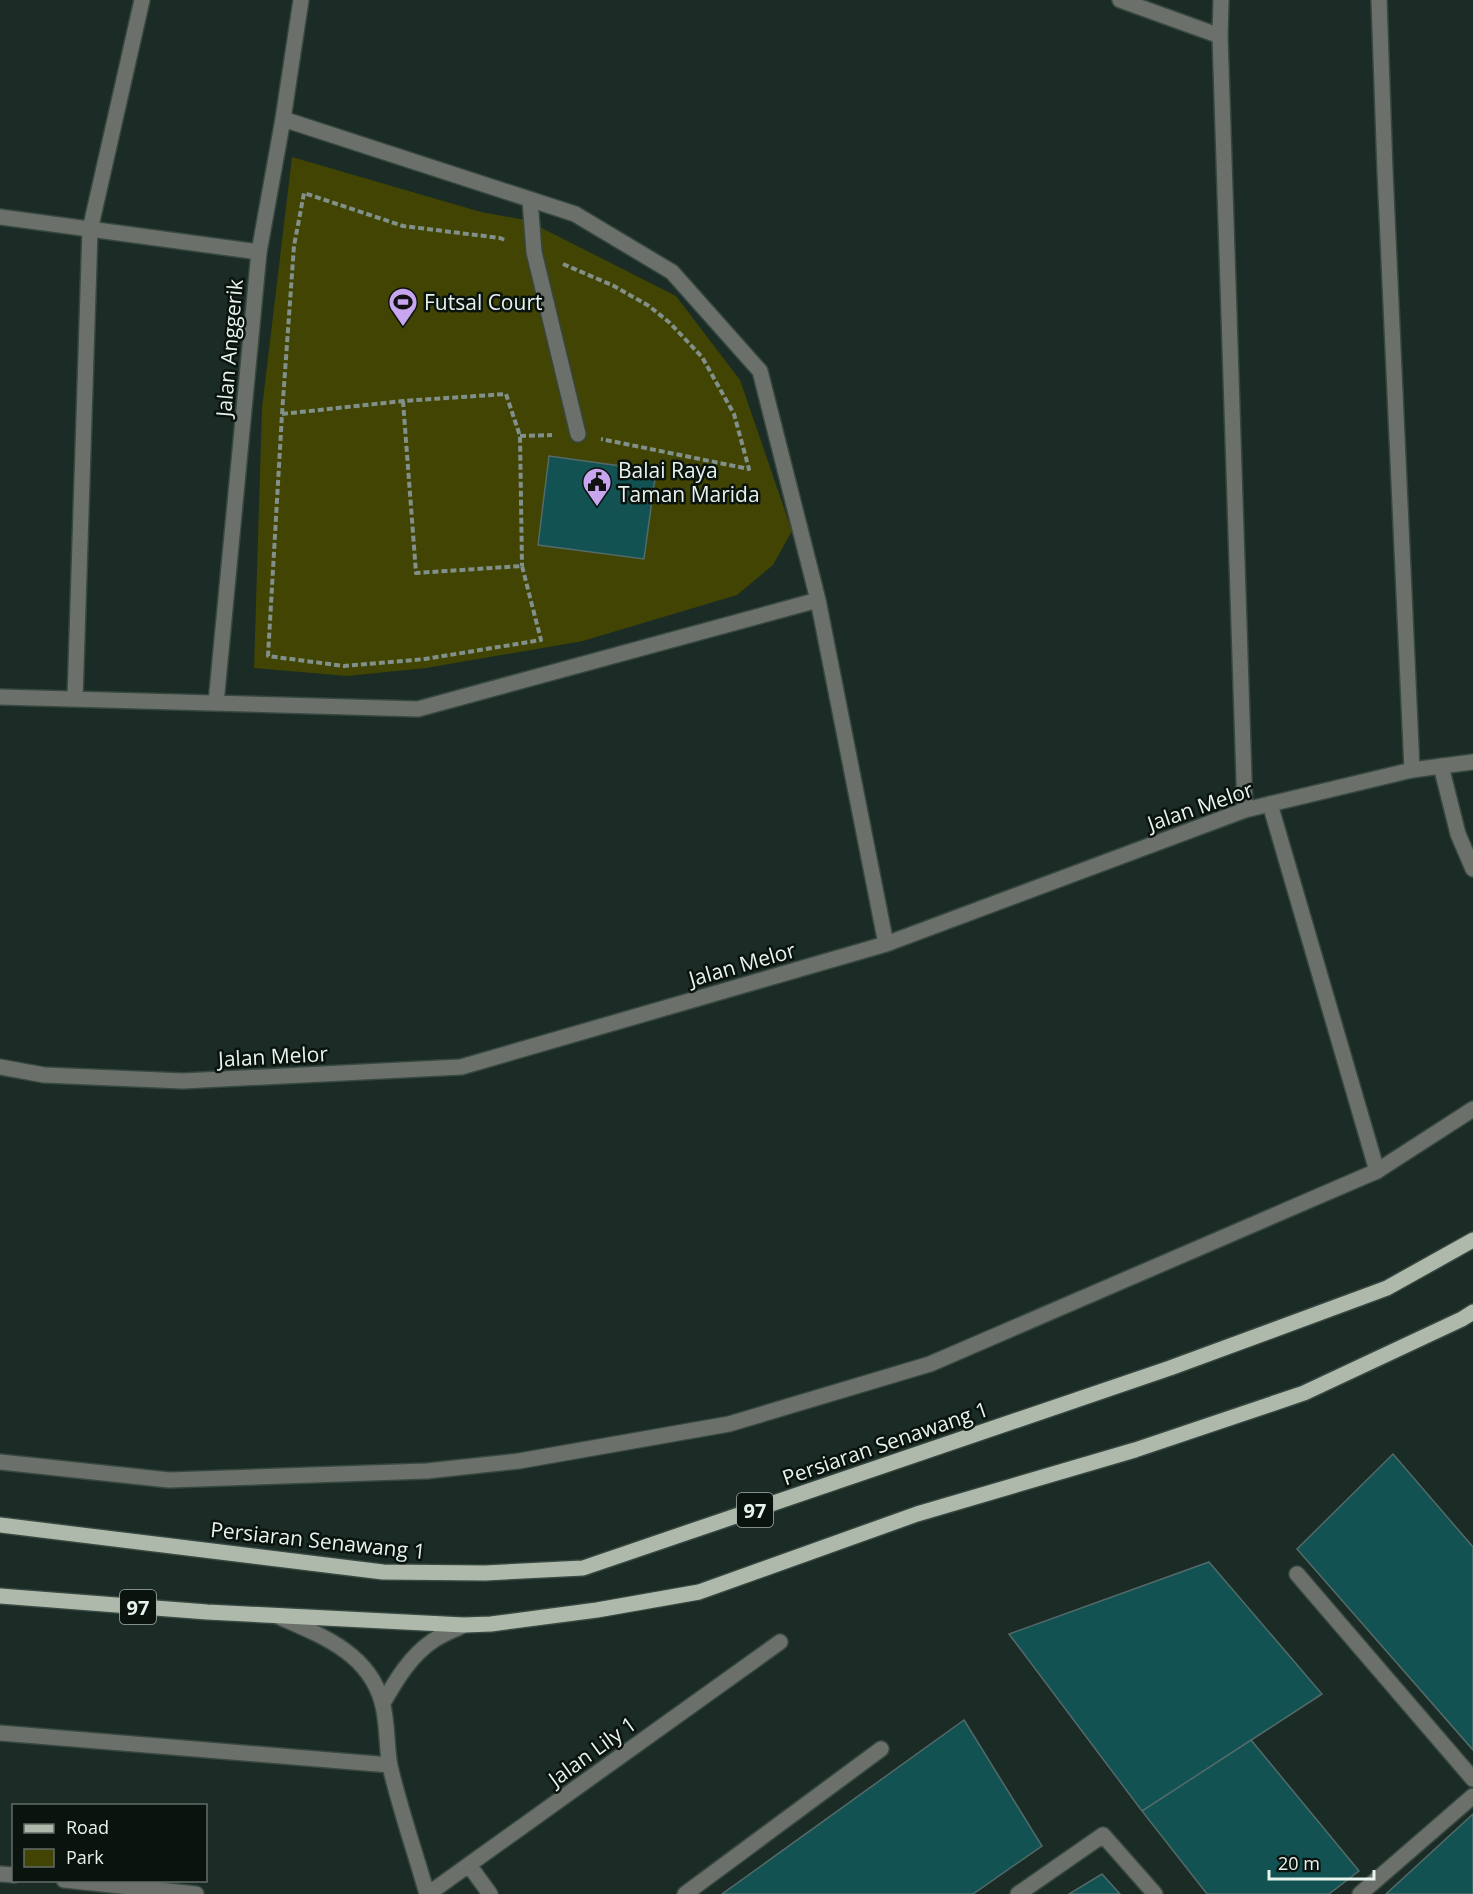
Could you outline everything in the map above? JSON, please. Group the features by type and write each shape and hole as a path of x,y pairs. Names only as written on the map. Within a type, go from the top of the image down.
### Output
{"main road":[{"name":"Persiaran Senawang 1","path":"0,1525 383,1572 485,1573 583,1568 1148,1376 1322,1312 1387,1288 1473,1240"},
{"name":"97","path":"0,1596 277,1616 464,1625 491,1624 597,1610 699,1592 917,1514 1135,1450 1304,1393 1473,1312"}],"street":[{"path":"75,699 90,230 142,0"},
{"name":"Jalan Anggerik","path":"216,703 259,252 283,119 301,0"},
{"path":"1120,0 1220,36"},
{"path":"1221,0 1220,36 1245,810"},
{"path":"1379,0 1385,183 1412,770"},
{"path":"283,119 575,214 672,272 760,371 818,600 886,944"},
{"path":"530,200 534,252 578,434"},
{"path":"0,217 259,252"},
{"path":"0,697 418,709 818,600"},
{"name":"Jalan Melor","path":"0,1067 44,1075 183,1081 461,1068 886,944 1245,810 1412,770 1473,762"},
{"path":"1441,766 1458,834 1473,869"},
{"path":"1269,804 1377,1171"},
{"path":"0,1462 169,1480 427,1471 519,1461 729,1424 930,1364 1377,1171 1473,1109"},
{"path":"1297,1574 1473,1779"},
{"path":"277,1616 329,1639 357,1660 373,1679 383,1703 390,1765 427,1894"},
{"path":"383,1703 399,1676 418,1653 434,1640 464,1625"},
{"name":"Jalan Lily 1","path":"427,1894 780,1642"},
{"path":"0,1733 390,1765"},
{"path":"685,1894 881,1749"},
{"path":"1360,1894 1473,1796"},
{"path":"1017,1894 1103,1835 1155,1894"},
{"path":"469,1865 490,1894"},
{"path":"74,1882 196,1894"}],"path":[{"path":"282,414 403,401 506,394 520,436 522,566 541,640 425,659 344,666 268,657 282,414 294,246 304,193 403,226 500,238 614,286 649,306 670,323 702,357 734,414 749,469 578,434 520,436"},
{"path":"403,401 416,573 522,566"}],"green space":[{"path":"292,157 481,212 526,220 676,296 740,380 792,531 773,565 737,595 583,641 426,668 347,676 254,668 262,408"}],"building":[{"name":"Balai Raya Taman Marida","path":"549,456 656,471 644,559 538,545"},
{"path":"1393,1454 1473,1547 1473,1750 1297,1549"},
{"path":"1209,1562 1322,1694 1142,1811 1009,1634"},
{"path":"964,1720 1042,1846 973,1894 722,1894"},
{"path":"1251,1740 1359,1871 1329,1894 1207,1894 1142,1811"},
{"path":"1473,1814 1473,1894 1386,1894"},
{"path":"1102,1874 1120,1894 1069,1894"}],"place":[{"name":"Futsal Court","path":"403,328"},
{"name":"Balai Raya Taman Marida","path":"597,508"}]}
